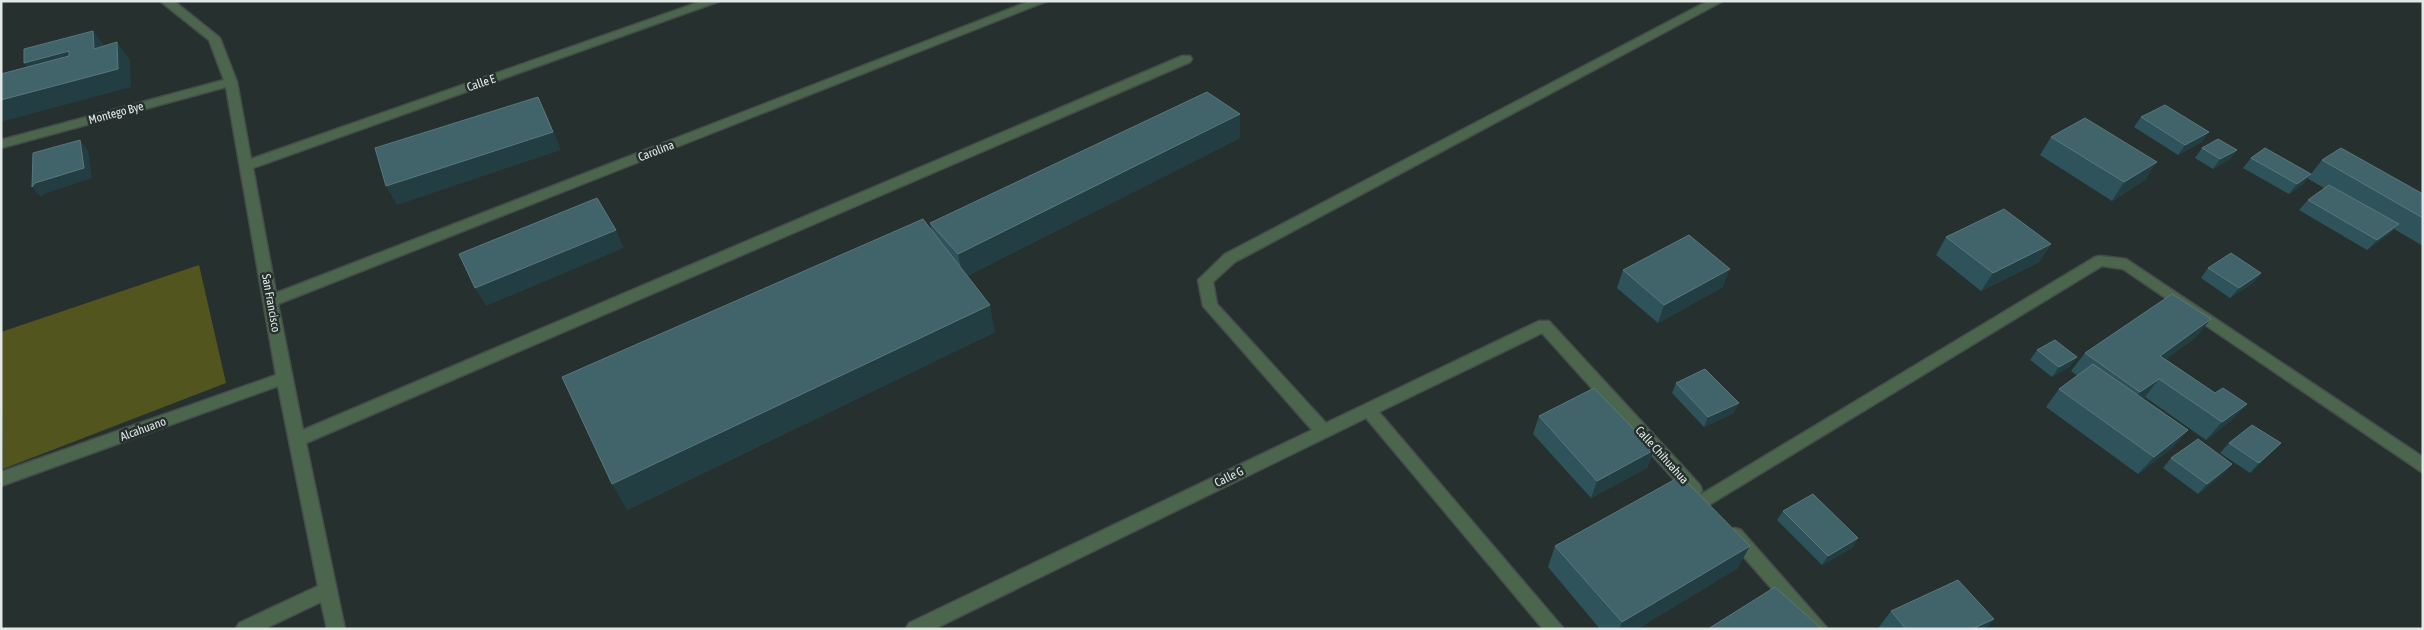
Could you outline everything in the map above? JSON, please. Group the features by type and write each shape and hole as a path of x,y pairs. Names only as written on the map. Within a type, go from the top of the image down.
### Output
{"street":[{"name":"San Francisco","path":"166,1 214,38 231,82 284,378 336,629"},
{"name":"Calle E","path":"247,165 714,1"},
{"name":"Carolina","path":"270,301 1041,1"},
{"path":"1324,432 1210,306 1205,280 1230,258 1717,1"},
{"path":"296,440 1186,59"},
{"name":"Montego Bye","path":"1,144 231,82"},
{"path":"1704,501 2100,261 2126,264 2423,466"},
{"name":"Calle G","path":"915,629 1544,325"},
{"name":"Calle Chihuahua","path":"1544,325 1819,629"},
{"name":"Alcahuano","path":"1,479 284,378"},
{"path":"1368,410 1555,629"},
{"path":"245,629 328,590"}],"green space":[{"path":"199,265 226,383 3,469 1,332"}],"building":[{"path":"93,31 94,49 117,42 118,69 1,100 1,74 69,56 69,51 24,63 24,49"},
{"path":"1207,92 1240,114 958,254 930,223"},
{"path":"538,97 553,132 386,186 375,148"},
{"path":"2165,105 2209,132 2185,145 2141,117"},
{"path":"2085,118 2157,162 2124,182 2051,137"},
{"path":"2218,139 2237,150 2220,159 2202,148"},
{"path":"80,140 84,168 35,183 32,187 33,153"},
{"path":"2265,148 2311,174 2297,184 2251,158"},
{"path":"2341,148 2423,194 2423,218 2322,160"},
{"path":"2329,185 2399,224 2377,240 2308,200"},
{"path":"597,198 616,230 475,288 459,254"},
{"path":"2004,209 2051,244 1993,273 1946,237"},
{"path":"923,219 990,305 612,484 562,377"},
{"path":"1689,235 1730,269 1664,305 1623,270"},
{"path":"2231,253 2261,273 2239,288 2208,268"},
{"path":"2172,294 2211,319 2160,356 2215,393 2223,388 2247,404 2222,422 2159,379 2140,392 2085,353"},
{"path":"2055,340 2077,357 2059,367 2037,350"},
{"path":"2093,364 2188,430 2154,457 2059,389"},
{"path":"1705,369 1739,403 1708,417 1676,383"},
{"path":"1594,388 1654,450 1597,481 1539,416"},
{"path":"2252,425 2281,443 2259,463 2229,443"},
{"path":"2198,439 2232,464 2207,484 2171,458"},
{"path":"1681,476 1750,546 1622,622 1555,546"},
{"path":"1813,494 1858,538 1828,556 1783,511"},
{"path":"1958,580 1994,619 1972,629 1906,629 1891,611"},
{"path":"1775,587 1822,629 1708,629"}]}
